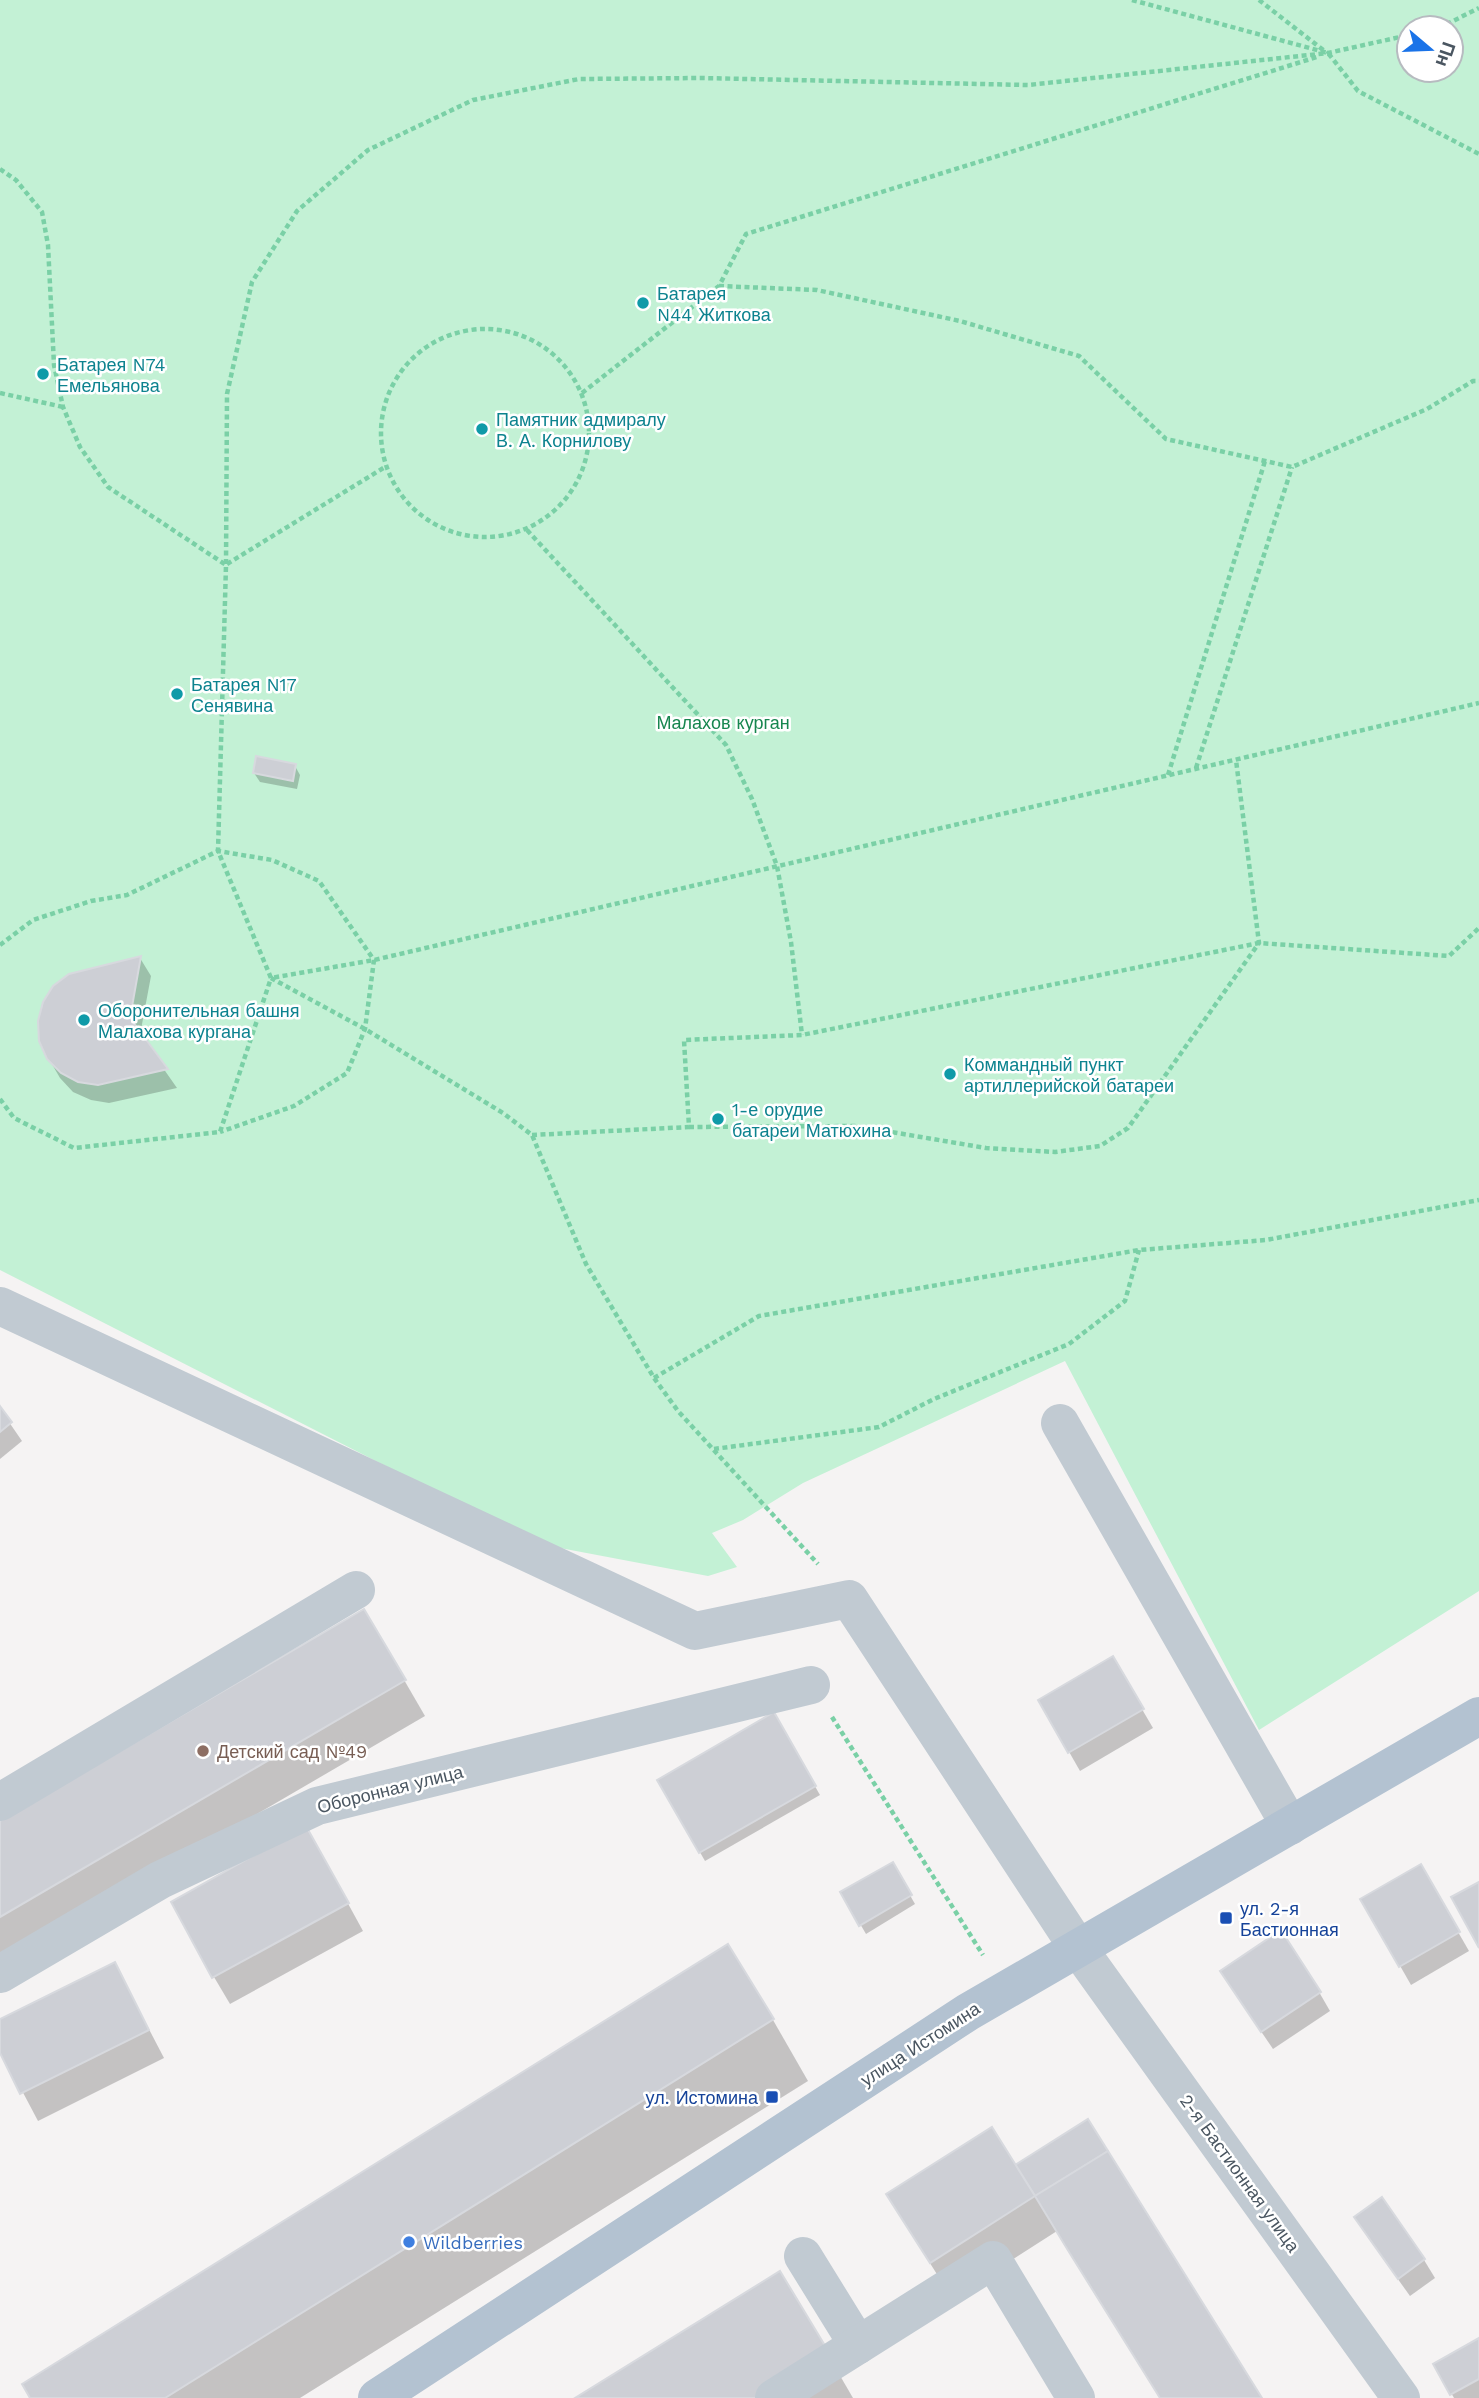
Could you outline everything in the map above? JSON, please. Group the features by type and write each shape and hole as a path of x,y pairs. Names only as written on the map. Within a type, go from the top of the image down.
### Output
{"main road":[{"name":"улица Истомина","path":"377,2398 962,2016 1479,1716"},
{"path":"371,2398 962,2016"}],"street":[{"path":"0,1306 695,1631 849,1599"},
{"path":"1060,1423 1290,1826"},
{"path":"0,1802 356,1590"},
{"name":"2-я Бастионная улица","path":"849,1599 1078,1948 1401,2398"},
{"name":"Оборонная улица","path":"0,1974 160,1880 317,1806 811,1685"},
{"path":"803,2256 858,2345"},
{"path":"774,2398 993,2260 1076,2398"}],"path":[{"path":"1132,0 1328,53"},
{"path":"1259,0 1328,53 1358,91 1479,154"},
{"path":"582,393 719,286 746,234 1328,53 1395,38"},
{"path":"849,1599 713,1449 654,1378 586,1264 532,1135 503,1113 365,1029 271,978 218,851 226,565 227,394 252,282 298,211 368,150 474,100 579,79 701,78 1028,85 1328,53"},
{"path":"0,169 16,180 42,212 48,245 54,365 63,407 80,447 108,488 226,565"},
{"path":"719,286 817,289 960,321 1079,356 1166,439 1292,467 1427,409 1473,381 1479,381"},
{"path":"479,328 512,332 549,351 565,365 582,393 589,424 587,457 575,487 554,512 527,530 499,537 470,537 443,530 411,507 385,467 380,435 385,403 399,374 421,351 448,335 479,328"},
{"path":"0,393 63,407"},
{"path":"1168,775 1265,461"},
{"path":"226,565 385,467"},
{"path":"1196,768 1292,467"},
{"path":"527,530 726,745 777,866 802,1035"},
{"path":"271,978 374,960 1479,703"},
{"path":"532,1135 689,1127 856,1126 986,1148 1055,1152 1100,1146 1128,1128 1259,943 1236,760"},
{"path":"0,946 33,920 91,901 128,895 218,851 272,860 319,881 374,960 365,1029 347,1073 294,1106 220,1132 74,1148 14,1118 0,1099"},
{"path":"689,1127 684,1040 802,1035 1259,943 1449,956 1479,928"},
{"path":"220,1132 271,978"},
{"path":"654,1378 759,1315 1139,1250 1266,1240 1479,1200"},
{"path":"713,1449 879,1427 934,1399 1069,1344 1125,1301 1139,1250"},
{"path":"811,1685 990,1966"}],"green space":[{"name":"Малахов курган","path":"0,0 1479,0 1479,1591 1259,1730 1065,1361 803,1483 743,1520 712,1533 737,1567 708,1576 539,1544 0,1270"}],"building":[{"path":"256,756 296,764 293,781 253,773"},
{"name":"Оборонительная башня Малахова кургана","path":"141,956 130,1018 168,1069 98,1085 78,1082 61,1073 47,1059 39,1041 38,1021 43,1002 53,986 69,974"},
{"path":"0,1406 12,1422 0,1432"},
{"name":"Детский сад №49","path":"364,1609 406,1680 0,1917 0,1821"},
{"path":"1113,1656 1144,1709 1068,1753 1038,1700"},
{"path":"774,1712 816,1786 699,1853 657,1780"},
{"path":"306,1826 349,1903 212,1978 171,1902"},
{"path":"893,1862 912,1895 859,1926 840,1892"},
{"path":"1421,1864 1460,1932 1399,1967 1360,1899"},
{"path":"1479,1882 1479,1948 1451,1897"},
{"path":"1281,1930 1321,1992 1261,2032 1220,1971"},
{"path":"728,1944 774,2019 165,2398 30,2398 22,2384"},
{"path":"115,1962 149,2030 20,2094 0,2053 0,2019"},
{"path":"1088,2119 1108,2151 1035,2196 1015,2165"},
{"path":"992,2127 1035,2196 930,2263 886,2194"},
{"path":"1108,2151 1262,2398 1160,2398 1035,2196"},
{"path":"1382,2197 1425,2259 1398,2279 1354,2217"},
{"path":"780,2271 830,2354 758,2398 575,2398"},
{"path":"1479,2338 1479,2379 1450,2395 1433,2364"}],"place":[{"name":"Батарея N44 Житкова","path":"643,303"},
{"name":"Батарея N74 Емельянова","path":"43,374"},
{"name":"Памятник адмиралу В. А. Корнилову","path":"482,429"},
{"name":"Батарея N17 Сенявина","path":"177,694"},
{"name":"Оборонительная башня Малахова кургана","path":"84,1020"},
{"name":"Коммандный пункт артиллерийской батареи","path":"950,1074"},
{"name":"1-е орудие батареи Матюхина","path":"718,1119"},
{"name":"Детский сад №49","path":"203,1751"},
{"name":"ул. 2-я Бастионная","path":"1226,1918"},
{"name":"ул. Истомина","path":"772,2097"},
{"name":"Wildberries","path":"409,2242"}]}
